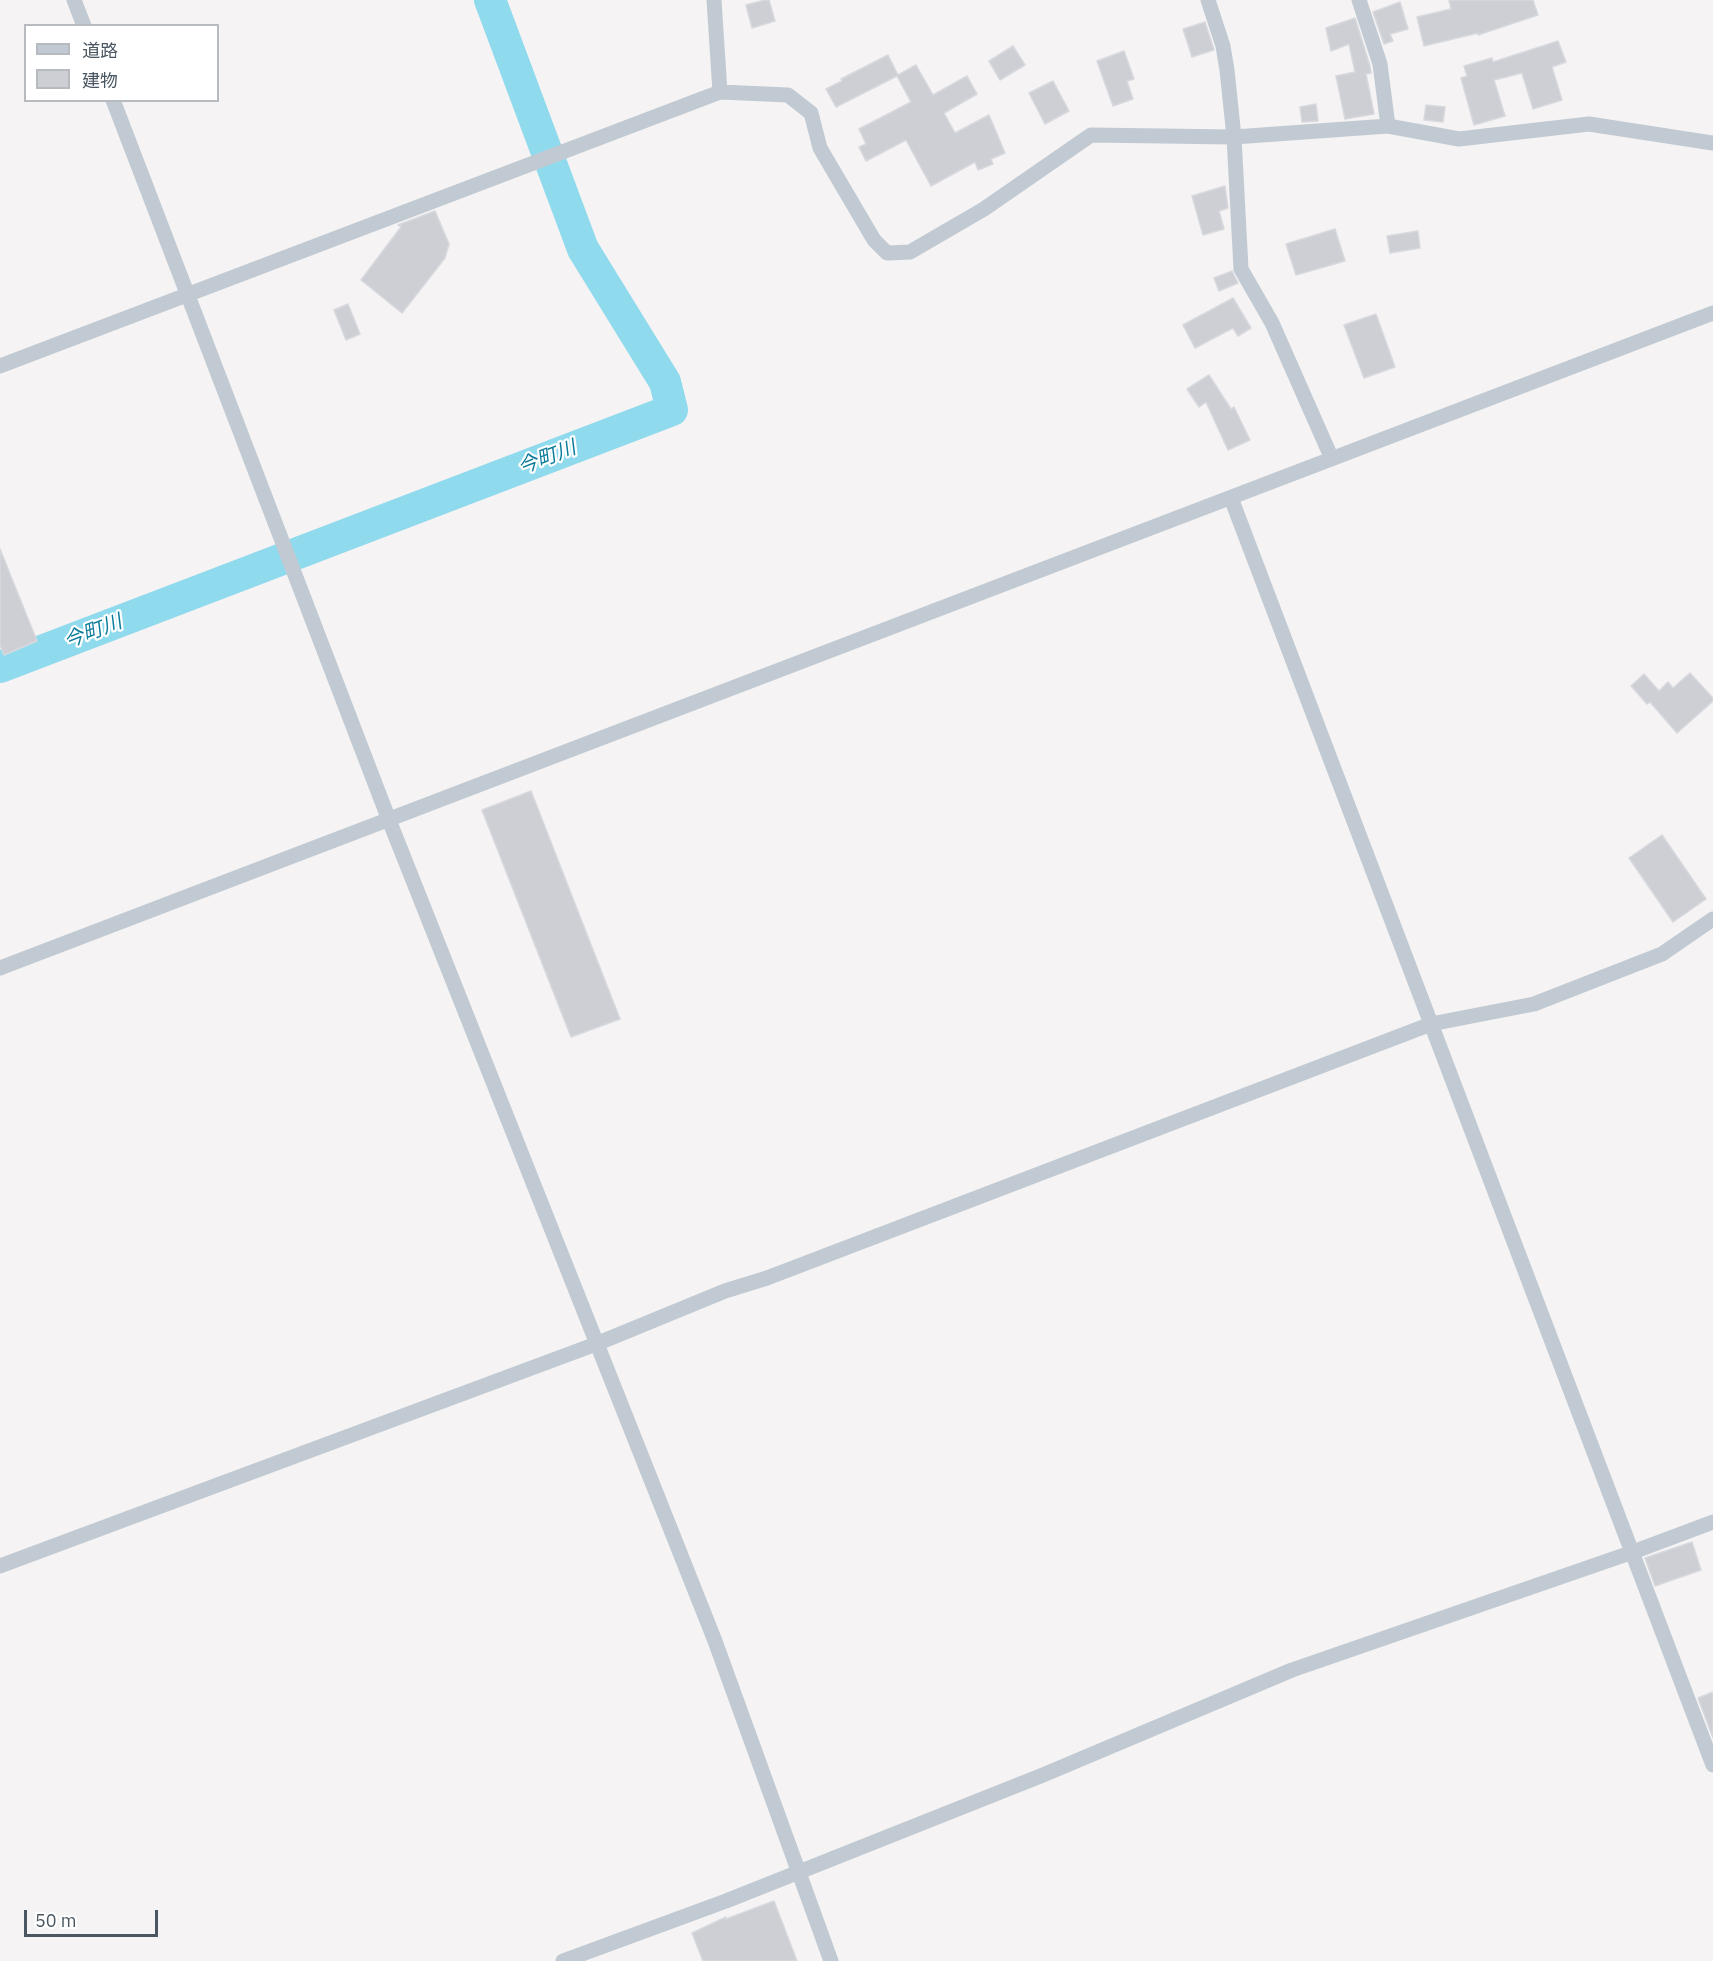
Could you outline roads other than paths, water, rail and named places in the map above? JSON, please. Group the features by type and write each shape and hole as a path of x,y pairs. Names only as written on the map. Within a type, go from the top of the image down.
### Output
{"street":[{"path":"74,0 83,24"},
{"path":"714,0 720,92"},
{"path":"1208,0 1223,46 1234,137 1241,269 1272,323 1332,459"},
{"path":"1360,0 1380,64 1388,126"},
{"path":"0,366 720,92 788,95 811,113 820,148 874,240 887,253 910,252 984,209 1091,135 1234,137 1388,126 1459,139 1589,124 1713,144"},
{"path":"114,102 389,820 715,1641 831,1961"},
{"path":"0,968 1713,313"},
{"path":"1231,498 1713,1765"},
{"path":"0,1566 596,1344 725,1292 779,1274 1431,1024 1534,1004 1662,954 1713,919"},
{"path":"563,1961 726,1901 1043,1775 1292,1670 1713,1522"}],"waterway":[{"name":"今町川","path":"0,667 672,410 665,382 583,249 490,0"}]}
